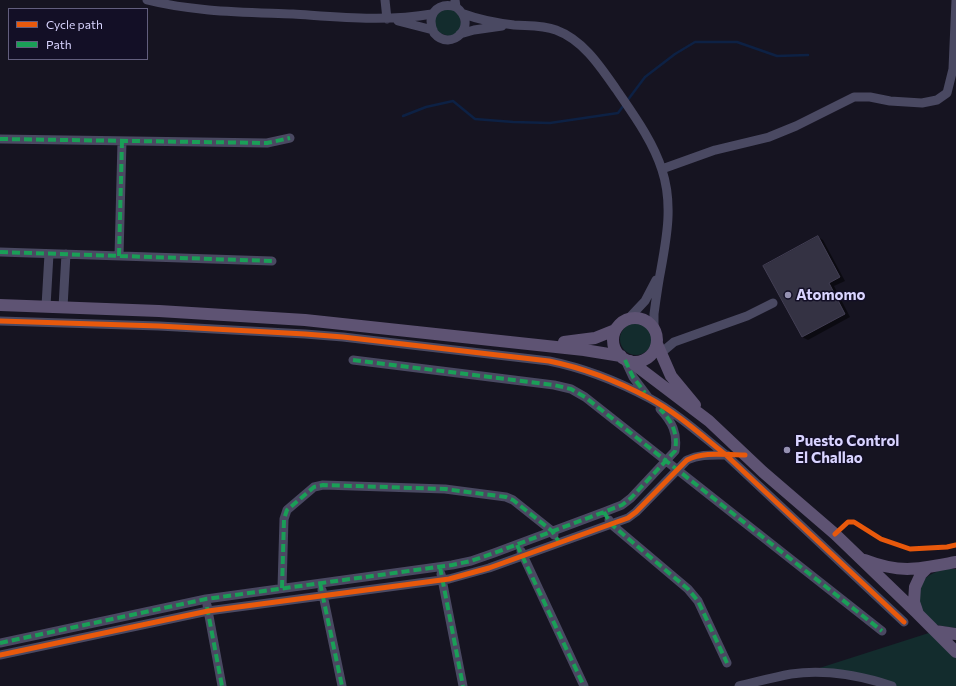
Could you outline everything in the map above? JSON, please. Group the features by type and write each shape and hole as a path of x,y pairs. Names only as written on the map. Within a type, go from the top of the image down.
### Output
{"main road":[{"path":"0,305 159,311 305,320 342,330 584,350 637,362 648,358 656,349 659,348"},
{"path":"709,421 625,359 614,347 613,335 615,330 623,321 640,318 650,323 654,327 658,338 659,348 671,376 709,421 745,455 835,534 956,652"},
{"path":"536,345 594,338 615,330"},
{"path":"860,558 886,567 910,570 956,562"},
{"path":"918,614 914,602 915,587 920,574 928,567"},
{"path":"935,631 956,634"}],"street":[{"path":"147,0 162,4 220,10 386,19 416,17 434,12 445,5 455,3 464,14 481,20 513,25 536,26 556,30 573,39 583,47 605,73 638,122 662,169 667,193 668,217 665,250 654,314 654,327"},
{"path":"385,0 386,19"},
{"path":"439,0 431,20 433,30 440,38 451,39 460,34 474,30 513,25"},
{"path":"662,169 714,150 769,137 796,126 854,97 870,97 890,101 922,103 937,100 947,93 953,69 956,0"},
{"path":"460,34 465,25 464,14"},
{"path":"386,19 433,30"},
{"path":"0,138 267,143 290,138"},
{"path":"119,256 122,141"},
{"path":"0,252 272,261"},
{"path":"46,306 48,254"},
{"path":"63,307 66,254"},
{"path":"628,319 645,301 653,288 661,268"},
{"path":"659,348 746,316 773,304"},
{"path":"159,311 159,326"},
{"path":"222,315 222,329"},
{"path":"305,320 305,334"},
{"path":"0,321 159,326 305,334 342,330 570,365 591,372 649,398 683,421 726,455 904,622"},
{"path":"0,643 206,599 440,567 471,561 622,505 631,498 675,451 676,442 675,430 664,413 649,398 633,377 625,359"},
{"path":"353,360 554,385 571,389 585,397 882,631"},
{"path":"0,655 208,611 442,580 489,568 628,518 636,512 687,460 695,456 745,455"},
{"path":"282,588 284,519 287,510 314,487 322,485 445,489 506,497 513,500 552,531 559,542"},
{"path":"604,512 611,524 688,589 698,601 727,664"},
{"path":"517,545 584,686"},
{"path":"440,567 462,686"},
{"path":"320,583 342,686"},
{"path":"206,599 222,686"},
{"path":"739,686 790,674 807,672 831,672 853,675 869,678 892,686"}],"green space":[{"path":"445,7 459,11 462,29 451,37 437,32 434,17"},
{"path":"636,323 642,324 649,330 652,339 651,345 645,352 636,355 630,354 623,348 620,339 621,333 627,326"},
{"path":"943,569 956,569 956,628 935,624 926,617 921,608 919,592 922,583 931,574"},
{"path":"935,631 956,652 956,686 892,686 807,672"}],"building":[{"path":"818,236 840,277 829,283 845,314 802,337 763,266"}],"waterway":[{"path":"627,101 645,77 675,54 695,42 737,42 777,56 808,55"},
{"path":"403,116 426,107 453,101 475,119 550,123 618,113 624,105"}],"marked path":[{"path":"0,139 267,143 290,138"},
{"path":"119,256 122,141"},
{"path":"0,252 272,261"},
{"path":"353,360 554,385 571,389 585,397 882,631"},
{"path":"625,360 633,377 645,393"},
{"path":"0,643 206,599 452,565 471,561 494,553 622,505 631,498 675,451 676,439 674,428 660,409"},
{"path":"282,588 284,519 287,510 314,487 323,485 445,489 506,497 513,500 552,531 559,542"},
{"path":"604,512 611,524 688,589 698,601 727,663"},
{"path":"517,545 584,686"},
{"path":"440,567 463,686"},
{"path":"320,583 342,686"},
{"path":"207,607 222,686"}],"cycle path":[{"path":"0,321 159,326 343,337 549,361 588,371 625,386 649,398 669,410 689,425 726,455 904,622"},
{"path":"0,655 208,611 449,579 489,568 628,518 636,512 687,460 694,457 708,454 745,455"},
{"path":"835,534 848,522 854,522 881,539 910,549 947,547 956,545"}],"place":[{"name":"Atomomo","path":"788,295"},
{"name":"Puesto Control El Challao","path":"787,450"}]}
